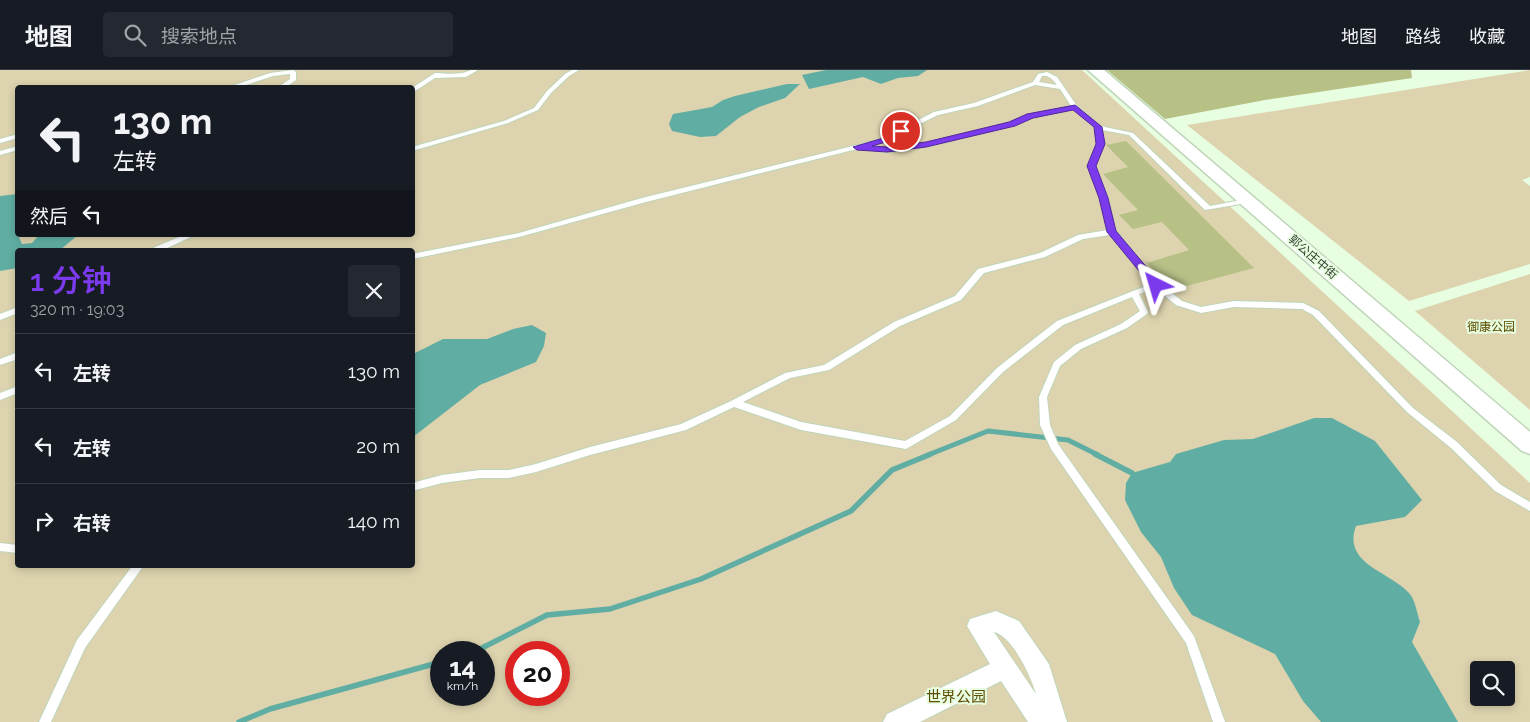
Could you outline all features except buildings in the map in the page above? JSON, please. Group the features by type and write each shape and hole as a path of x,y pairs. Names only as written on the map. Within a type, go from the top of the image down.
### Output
{"street":[{"name":"郭公庄中街","path":"1095,70 1530,445"},
{"path":"1041,722 978,626 996,621 1011,628 1041,672 1055,722"},
{"path":"895,722 1005,668"}],"lane":[{"path":"415,89 444,70"},
{"path":"434,76 466,75 476,70"},
{"path":"415,148 506,122 536,109 566,75 576,70"},
{"path":"238,85 272,74 293,72 293,80 285,85"},
{"path":"1035,84 1044,72 1055,78 1075,107 1098,127 1131,134 1208,208 1247,201"},
{"path":"415,256 519,235 644,200 883,140 936,112 976,105 1035,84 1062,88"},
{"path":"857,147 887,150 926,145 1012,124 1030,116 1075,107"},
{"path":"1098,127 1100,144 1092,166 1104,198 1112,232 1156,285 1179,303 1201,310 1234,304 1303,306 1316,313 1410,410 1454,445 1498,488 1530,507"},
{"path":"0,141 15,137"},
{"path":"0,153 15,149"},
{"path":"415,486 442,479 480,474 509,474 536,468 590,451 683,426 734,403 788,375 826,368 897,324 958,298 981,271 1042,255 1081,237 1112,232"},
{"path":"161,248 186,237"},
{"path":"734,403 800,426 906,445 953,418 1000,370 1060,324 1156,285"},
{"path":"1134,293 1144,312 1124,326 1078,347 1057,364 1043,397 1045,425 1054,446 1190,640 1219,722"},
{"path":"0,317 15,311"},
{"path":"0,362 15,356"},
{"path":"0,397 15,390"},
{"path":"0,547 15,549"},
{"path":"45,722 81,644 137,568"}],"green space":[{"name":"世界公园","path":"0,70 1082,70 1530,483 1530,722 0,722"},
{"path":"1530,70 1530,177 1522,180 1530,186 1530,264 1409,301 1187,125"},
{"name":"御康公园","path":"1530,274 1530,410 1415,311"}],"water":[{"path":"826,70 927,70 918,76 898,78 881,84 863,77 809,89 802,75"},
{"path":"787,84 800,84 785,98 759,107 740,117 716,136 700,137 672,131 669,124 673,114 712,107 723,100 735,96"},
{"path":"15,194 15,237 19,237 22,244 32,243 37,237 76,237 62,248 15,248 15,268 0,271 0,196"},
{"path":"532,325 546,333 544,346 536,362 480,385 415,435 415,353 443,339 487,339 513,329"},
{"path":"1314,418 1332,418 1375,441 1422,500 1405,517 1356,526 1353,539 1361,558 1400,585 1411,596 1420,622 1412,642 1458,722 1321,722 1303,701 1275,654 1192,615 1174,588 1161,557 1141,532 1125,500 1126,483 1132,473 1170,462 1176,454 1224,440 1253,439"}],"waterway":[{"path":"928,455 988,431 1068,440 1098,455"},
{"path":"495,641 547,615 610,609 701,579 851,511 892,470 931,454"},
{"path":"1095,454 1132,473"},
{"path":"239,722 270,709 430,665"}],"route":[{"path":"901,131 883,140 857,147 887,150 926,145 1012,124 1030,116 1075,107 1098,127 1100,144 1092,166 1104,198 1112,232 1156,285"}]}
